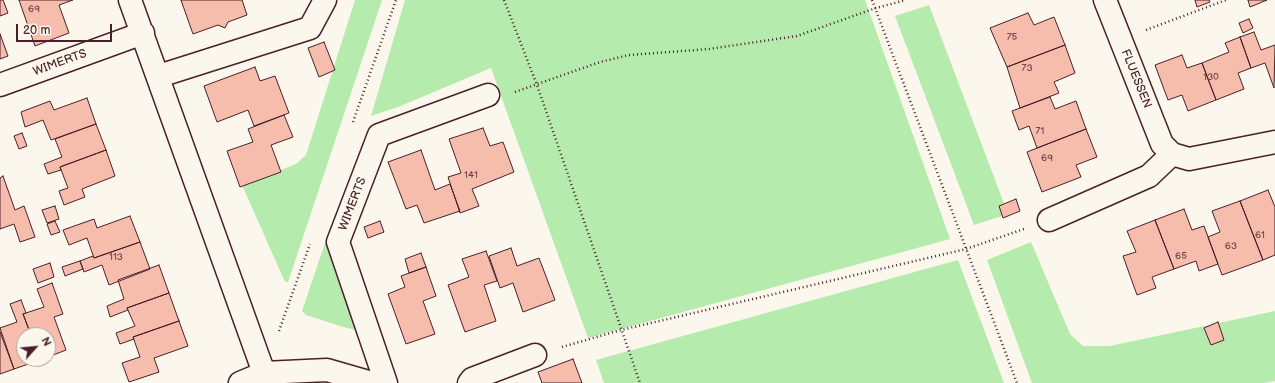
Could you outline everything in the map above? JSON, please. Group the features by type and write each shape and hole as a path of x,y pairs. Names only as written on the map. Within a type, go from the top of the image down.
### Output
{"street":[{"path":"130,0 264,373"},
{"path":"158,76 310,28 325,0"},
{"name":"FLUESSEN","path":"1105,0 1162,144 1172,154"},
{"name":"WIMERTS","path":"0,85 143,33"},
{"name":"WIMERTS","path":"386,383 338,242 379,134 488,96"},
{"path":"1049,220 1149,176 1172,154 1189,159 1275,142"},
{"path":"469,383 472,379 535,355"},
{"path":"240,383 264,373 327,370 372,383"}],"path":[{"path":"504,0 537,85 640,383"},
{"path":"872,0 1017,383"},
{"path":"488,96 495,98 537,85 600,62 629,55 710,49 797,36 876,8 906,0"},
{"path":"1121,40 1226,0"},
{"path":"535,355 621,330 966,249 1049,220"}],"green space":[{"path":"355,0 382,0 288,282 285,282 242,185 296,164 306,155"},
{"path":"405,0 865,0 950,239 588,338 491,68 398,107 371,116"},
{"path":"929,5 1008,214 974,225 895,16"},
{"path":"326,240 360,322 360,331 306,315 302,311"},
{"path":"1031,242 1070,334 1083,346 1110,346 1275,311 1275,381 1264,383 1032,383 987,260"},
{"path":"958,260 1004,383 604,383 596,360"}],"building":[{"path":"0,0 3,0 8,13 0,16"},
{"path":"19,0 73,0 59,5 69,33 35,46"},
{"path":"181,0 242,0 247,15 228,22 225,28 218,25 193,34"},
{"path":"1195,0 1209,0 1210,2 1197,7"},
{"path":"1248,0 1267,0 1250,7"},
{"path":"1028,13 1034,25 1054,17 1065,45 1007,67 990,28"},
{"path":"1249,19 1253,28 1243,33 1239,23"},
{"path":"1254,32 1261,50 1275,45 1274,88 1265,63 1251,68 1240,37"},
{"path":"0,34 8,56 0,59"},
{"path":"1240,37 1251,68 1238,73 1244,89 1216,100 1202,63 1229,52 1225,43"},
{"path":"324,42 335,70 319,77 308,48"},
{"path":"1065,45 1075,73 1054,82 1059,93 1020,108 1007,67"},
{"path":"1182,55 1187,68 1202,63 1216,100 1188,111 1182,95 1168,100 1155,65"},
{"path":"255,67 260,81 275,76 289,113 254,126 248,110 217,122 204,86"},
{"path":"1050,97 1055,109 1076,101 1086,129 1037,148 1029,126 1019,130 1012,111"},
{"path":"87,98 96,124 51,140 43,120 25,127 21,112 50,101 54,110"},
{"path":"284,115 293,137 271,145 281,172 240,187 227,151 253,142 248,129"},
{"path":"96,124 106,150 60,167 61,170 48,174 44,164 62,157 55,139"},
{"path":"483,128 490,146 503,142 514,172 472,189 479,206 460,213 448,177 461,173 449,139"},
{"path":"1086,129 1097,157 1076,165 1081,177 1042,192 1027,152"},
{"path":"22,133 27,146 19,149 14,136"},
{"path":"106,150 115,176 82,189 85,197 64,205 59,191 68,188 60,167"},
{"path":"421,150 435,190 450,184 460,211 424,223 417,205 406,209 388,162"},
{"path":"3,176 15,210 24,206 35,237 20,242 14,224 0,229 0,178"},
{"path":"1268,190 1275,207 1275,255 1263,260 1240,201"},
{"path":"1016,199 1020,211 1003,218 999,206"},
{"path":"1240,201 1263,260 1222,275 1208,237 1220,232 1212,211"},
{"path":"55,206 59,219 47,223 42,210"},
{"path":"1184,209 1192,230 1204,226 1218,264 1199,271 1196,261 1174,269 1155,220"},
{"path":"130,216 140,242 94,258 87,238 69,245 63,230 94,219 97,228"},
{"path":"1155,220 1174,269 1152,277 1156,288 1137,295 1123,256 1136,252 1127,231"},
{"path":"55,221 60,232 51,235 47,224"},
{"path":"380,221 384,232 368,238 364,227"},
{"path":"140,242 150,269 109,285 102,265 84,272 80,261 93,256 94,258"},
{"path":"511,248 517,266 539,258 555,300 523,312 513,283 500,288 489,256"},
{"path":"486,251 497,281 484,285 496,321 465,332 448,285 469,277 462,259"},
{"path":"421,253 426,267 409,273 405,259"},
{"path":"80,261 83,269 65,276 62,267"},
{"path":"50,263 54,277 38,283 33,269"},
{"path":"159,265 169,293 127,308 128,310 110,317 107,306 124,299 118,280"},
{"path":"426,267 436,296 423,301 435,334 406,344 388,294 405,287 401,276"},
{"path":"52,283 63,314 54,317 66,350 56,354 56,327 28,327 23,314 44,307 37,289"},
{"path":"169,293 179,321 133,337 134,339 120,344 116,333 135,326 127,308"},
{"path":"21,300 26,313 23,314 28,327 16,327 16,367 20,367 14,369 0,328 17,322 10,304"},
{"path":"179,321 188,346 154,358 159,372 129,382 122,363 140,357 133,337"},
{"path":"1218,322 1224,340 1211,345 1204,328"},
{"path":"0,332 14,369 0,374"},
{"path":"573,359 582,383 542,383 538,372"}]}
